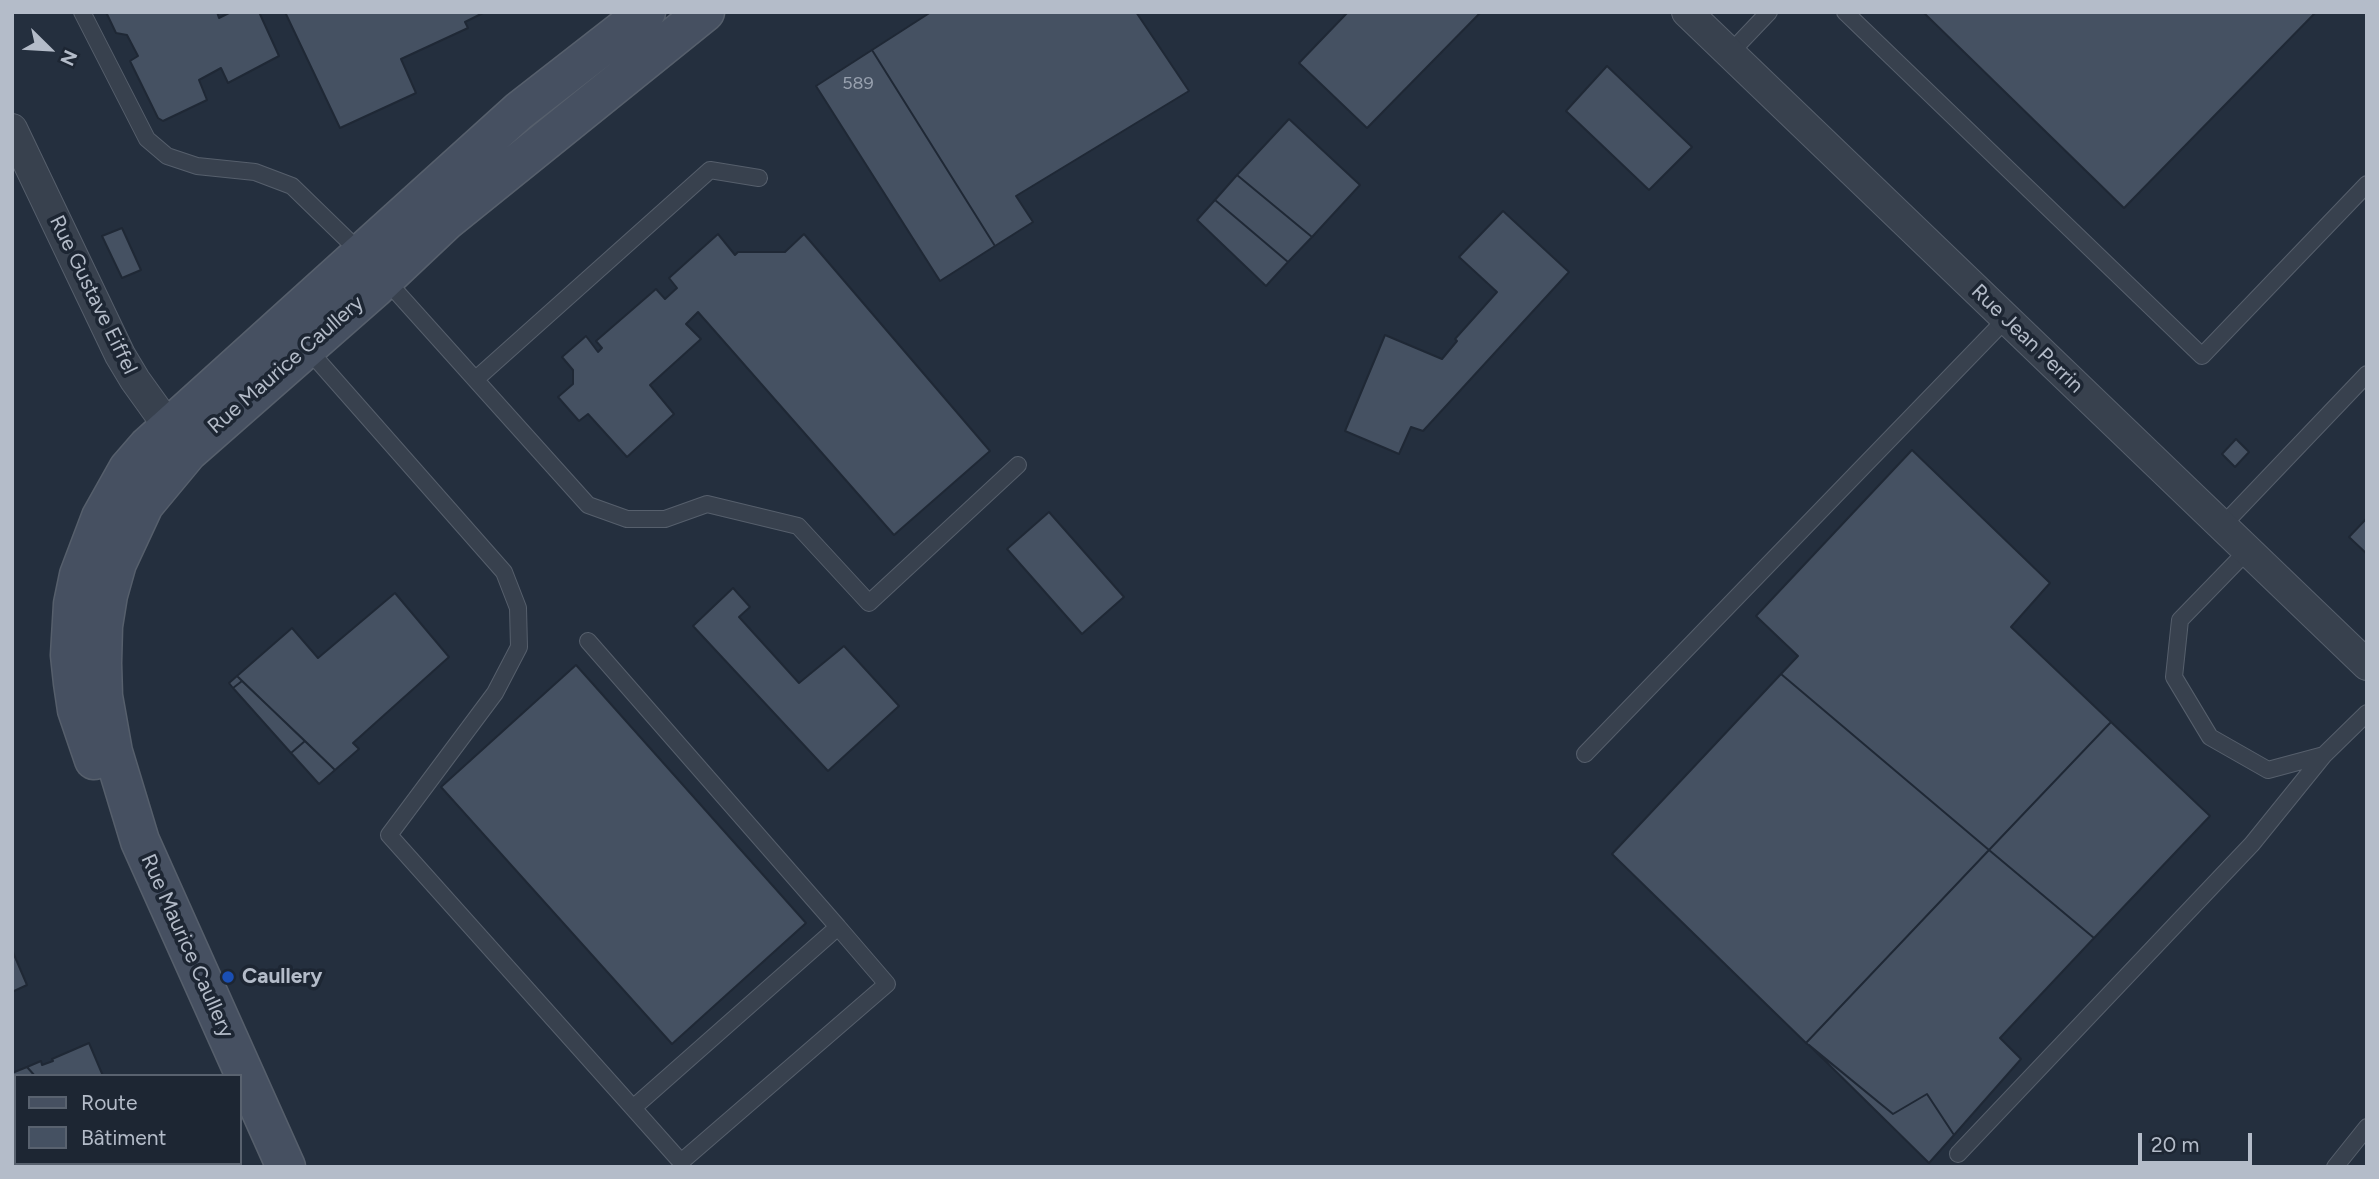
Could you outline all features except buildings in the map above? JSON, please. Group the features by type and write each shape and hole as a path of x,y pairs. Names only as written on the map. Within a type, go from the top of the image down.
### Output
{"street":[{"name":"Rue Maurice Caullery","path":"286,1167 140,841 95,764 84,735 73,682 71,632 79,575 101,517 128,469 178,440 374,266 519,111 646,12"},
{"name":"Rue Maurice Caullery","path":"374,266 446,221 705,12"},
{"name":"Rue Jean Perrin","path":"1687,12 2367,665"},
{"name":"Rue Gustave Eiffel","path":"12,129 120,355 178,440"}],"lane":[{"path":"82,12 147,139 167,156 197,166 256,172 292,186 374,266 588,505 627,519 665,519 707,504 798,526 869,603 1018,465"},
{"path":"1729,54 1769,12"},
{"path":"1845,12 2202,356 2367,184"},
{"path":"476,379 710,170 759,178"},
{"path":"1585,754 2006,319"},
{"path":"296,335 504,572 519,608 519,647 495,693 389,835 681,1162 887,984 588,641"},
{"path":"2222,526 2367,374"},
{"path":"2247,551 2180,620 2174,677 2210,737 2268,771 2324,755"},
{"path":"1958,1154 2252,844 2324,755 2367,713"},
{"path":"633,1108 838,926"},
{"path":"2335,1167 2367,1127"}],"place":[{"name":"Caullery","path":"228,977"}]}
